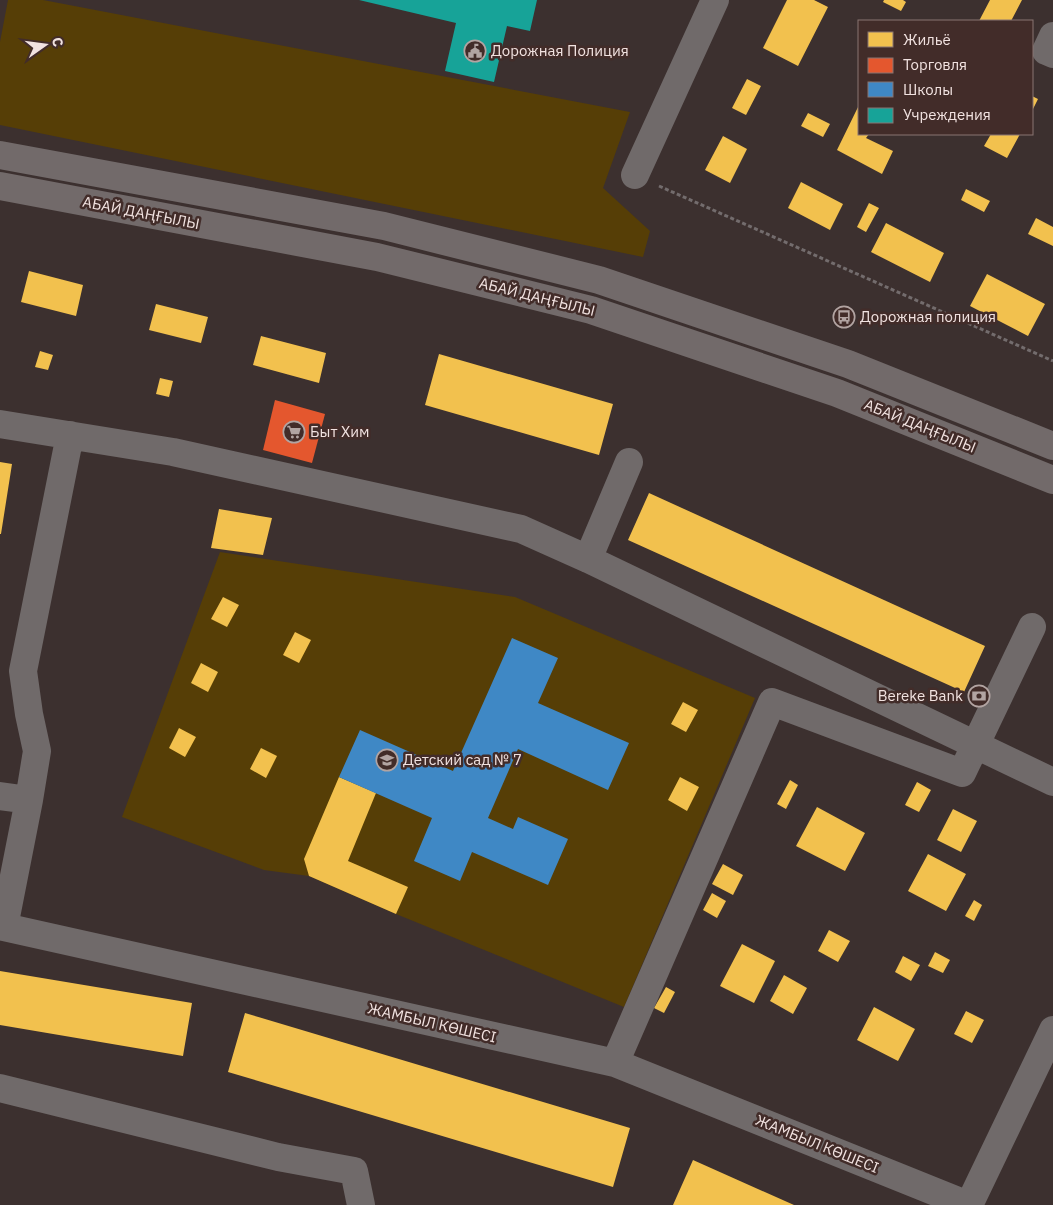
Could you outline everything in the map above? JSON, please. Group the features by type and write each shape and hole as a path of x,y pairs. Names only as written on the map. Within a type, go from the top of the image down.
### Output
{"main road":[{"name":"АБАЙ ДАҢҒЫЛЫ","path":"0,154 384,226 600,280 848,364 1053,446"},
{"name":"АБАЙ ДАҢҒЫЛЫ","path":"0,186 377,257 591,310 837,393 1053,480"}],"street":[{"path":"635,175 715,0"},
{"path":"1053,36 1046,51 1053,54"},
{"path":"0,424 173,452 521,529 1053,782"},
{"path":"0,796 29,800 37,751 29,714 23,671 70,435"},
{"path":"588,560 629,462"},
{"path":"615,1064 772,702 962,773 1032,627"},
{"name":"ЖАМБЫЛ КӨШЕСІ","path":"29,800 4,927 615,1064 969,1205"},
{"path":"969,1205 1053,1030"},
{"path":"0,1088 278,1157 354,1172 361,1205"}],"path":[{"path":"635,175 1053,361"}],"shaded area":[{"path":"8,0 43,0 630,112 603,188 650,231 643,257 0,125 0,42"},
{"path":"220,552 515,597 755,698 624,1007 396,914 309,876 264,870 122,817"}],"building: Жильё":[{"path":"787,0 814,0 828,7 798,66 763,48"},
{"path":"884,0 903,0 906,2 901,11 883,2"},
{"path":"990,0 1022,0 1012,20 980,20"},
{"path":"747,79 761,86 746,115 732,108"},
{"path":"1033,96 1038,99 1033,109"},
{"path":"858,107 858,135 868,135 866,138 893,151 882,174 837,150"},
{"path":"808,113 830,124 823,137 801,126"},
{"path":"990,135 1019,135 1007,158 984,146"},
{"path":"723,136 747,149 730,183 705,170"},
{"path":"801,182 843,204 830,230 788,208"},
{"path":"966,189 990,201 984,212 961,200"},
{"path":"869,203 879,208 866,232 857,227"},
{"path":"1036,218 1053,227 1053,246 1028,234"},
{"path":"886,223 944,253 930,282 871,252"},
{"path":"29,271 83,285 76,316 21,302"},
{"path":"987,274 1045,304 1028,336 970,306"},
{"path":"156,304 208,317 201,343 149,330"},
{"path":"261,336 326,353 319,383 253,365"},
{"path":"40,351 53,355 48,370 35,367"},
{"path":"439,354 613,404 599,455 425,405"},
{"path":"160,378 173,381 169,397 156,394"},
{"path":"0,462 12,464 1,534 0,534"},
{"path":"649,493 985,646 964,692 628,540"},
{"path":"219,509 272,518 263,555 211,548"},
{"path":"223,597 239,605 227,627 211,619"},
{"path":"295,632 311,640 299,663 283,655"},
{"path":"201,663 218,672 208,692 191,683"},
{"path":"683,702 698,710 686,732 671,724"},
{"path":"179,728 196,737 185,757 169,748"},
{"path":"261,748 277,756 266,778 250,769"},
{"path":"339,777 376,793 348,861 408,887 396,914 309,876 304,859"},
{"path":"680,777 699,787 687,811 668,800"},
{"path":"790,780 798,785 786,809 777,804"},
{"path":"917,782 931,790 919,812 905,805"},
{"path":"817,807 865,833 845,871 796,846"},
{"path":"953,809 977,821 961,852 937,840"},
{"path":"928,854 966,874 946,911 908,891"},
{"path":"723,864 743,875 733,895 712,884"},
{"path":"712,893 726,901 717,918 703,910"},
{"path":"974,900 982,905 974,921 965,916"},
{"path":"829,930 850,941 838,962 818,951"},
{"path":"742,944 775,961 754,1003 720,986"},
{"path":"935,952 950,960 943,973 928,966"},
{"path":"903,956 920,965 911,981 895,972"},
{"path":"0,971 192,1003 183,1056 0,1025"},
{"path":"784,975 807,988 793,1014 770,1001"},
{"path":"666,987 675,992 664,1013 654,1008"},
{"path":"874,1007 915,1029 898,1061 857,1040"},
{"path":"966,1011 984,1020 972,1043 954,1034"},
{"path":"245,1013 630,1128 613,1187 228,1072"},
{"path":"693,1160 794,1205 673,1205"}],"building: Торговля":[{"name":"Быт Хим","path":"275,400 325,414 312,463 263,450"}],"building: Школы":[{"name":"Детский сад № 7","path":"512,638 558,658 538,703 629,743 608,790 518,749 488,818 513,829 518,817 568,839 548,885 472,852 460,881 414,861 432,818 339,777 360,730 453,771"}],"building: Учреждения":[{"name":"Дорожная Полиция","path":"359,0 537,0 530,31 507,26 494,82 445,71 456,23"}],"place":[{"name":"Дорожная Полиция","path":"475,51"},
{"name":"Дорожная полиция","path":"844,317"},
{"name":"Быт Хим","path":"294,432"},
{"name":"Bereke Bank","path":"979,696"},
{"name":"Детский сад № 7","path":"387,760"}]}
